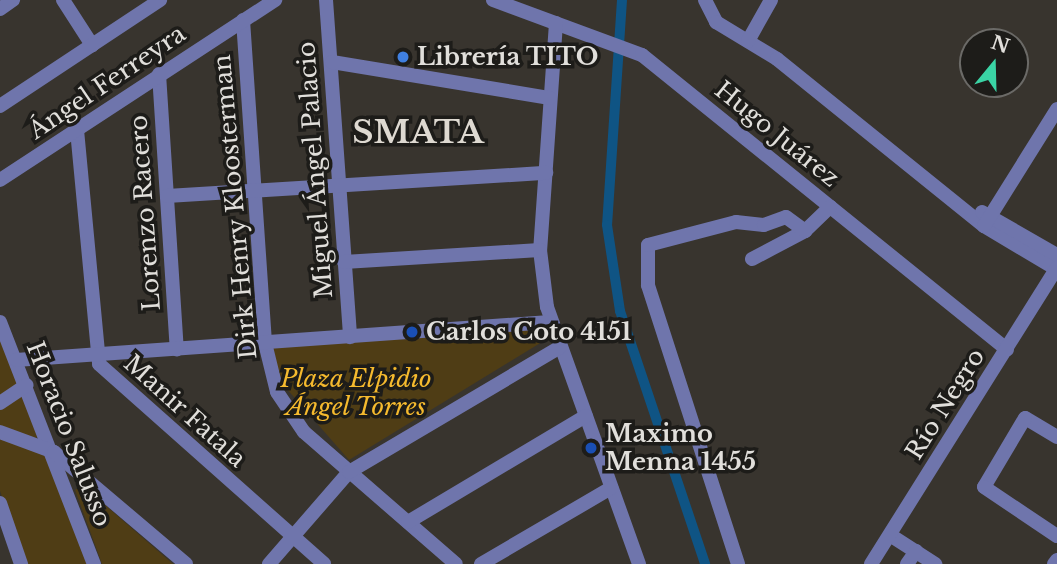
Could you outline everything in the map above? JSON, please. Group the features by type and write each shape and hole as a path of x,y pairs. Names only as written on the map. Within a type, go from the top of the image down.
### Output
{"street":[{"path":"0,9 13,0"},
{"path":"63,0 92,45"},
{"path":"0,106 160,0"},
{"name":"Ángel Ferreyra","path":"0,180 275,0"},
{"name":"Miguel Ángel Palacio","path":"326,0 350,337"},
{"name":"Hugo Juárez","path":"493,0 634,50 1007,349"},
{"path":"705,0 710,17 748,41 961,206 1057,263"},
{"path":"748,41 771,0"},
{"name":"Dirk Henry Kloosterman","path":"243,20 265,343 277,392 293,421 456,564"},
{"path":"556,23 540,250 550,322 638,564"},
{"path":"332,62 550,98"},
{"name":"Lorenzo Racero","path":"159,74 177,349"},
{"path":"987,220 1057,109"},
{"name":"Manir Fatala","path":"77,130 94,355 324,564"},
{"path":"167,196 546,173"},
{"path":"752,259 805,231 830,207"},
{"path":"738,564 648,285 648,245 736,222 764,225 786,217 805,231"},
{"path":"344,262 540,250"},
{"name":"Río Negro","path":"871,564 1007,349 1057,263"},
{"name":"Horacio Salusso","path":"0,322 54,452 94,564"},
{"path":"16,360 550,322"},
{"path":"269,564 349,472 560,347"},
{"path":"0,403 27,385"},
{"path":"408,522 586,416"},
{"path":"1057,437 1025,418 984,487 1057,536"},
{"path":"0,432 54,452 186,564"},
{"path":"481,564 611,488"},
{"path":"0,503 21,564"},
{"path":"890,535 911,558 935,564"}],"green space":[{"name":"Plaza Elpidio Ángel Torres","path":"534,328 542,342 349,460 279,380 273,345"},
{"path":"0,329 18,384 0,395"},
{"path":"25,394 39,436 34,439 0,427 0,407"},
{"path":"0,437 48,454 90,564 26,564 0,491"},
{"path":"82,485 173,564 102,564 75,490"}],"waterway":[{"path":"622,0 607,225 620,311 705,564"}],"place":[{"name":"Librería TITO","path":"403,57"},
{"name":"Carlos Coto 4151","path":"412,332"},
{"name":"Maximo Menna 1455","path":"591,448"}],"district":[{"name":"SMATA","path":"418,132"}]}
